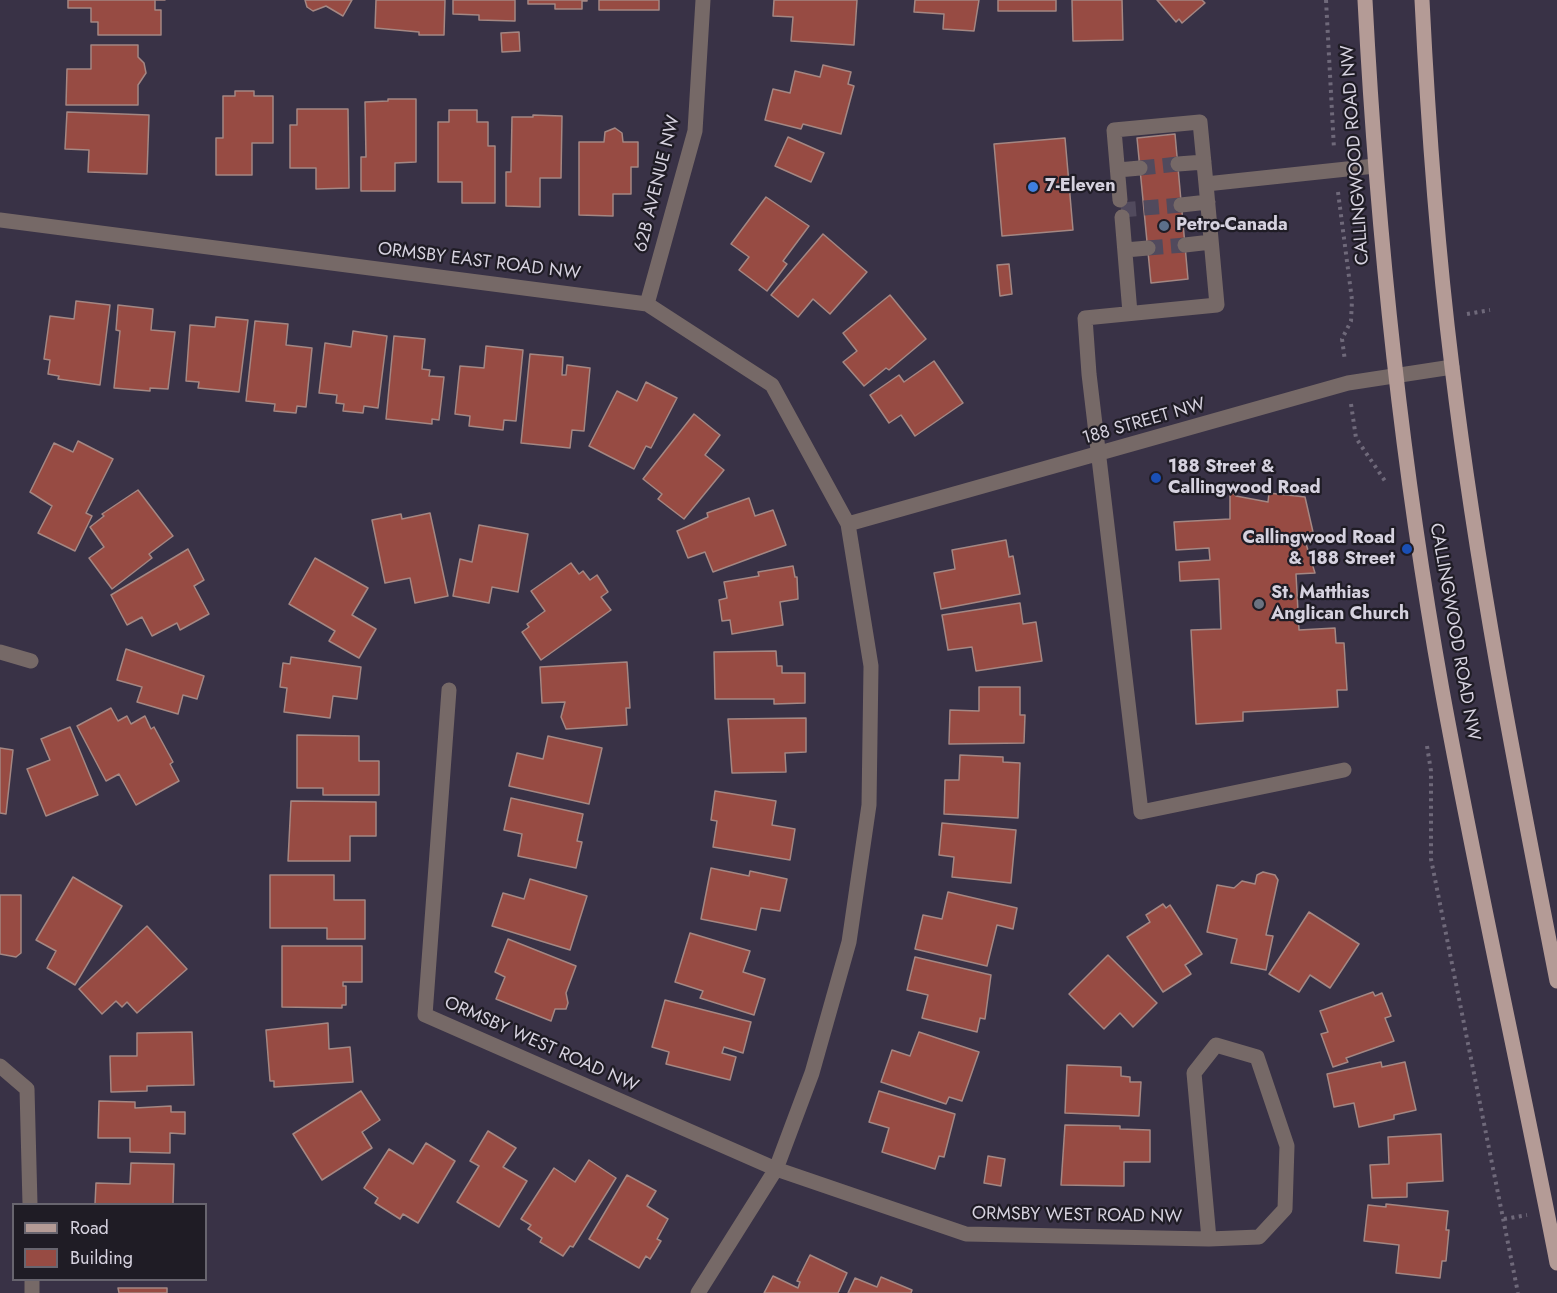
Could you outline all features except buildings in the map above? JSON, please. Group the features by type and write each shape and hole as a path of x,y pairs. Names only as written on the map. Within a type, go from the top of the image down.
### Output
{"main road":[{"name":"CALLINGWOOD ROAD NW","path":"1365,0 1376,166 1395,376 1442,690 1557,1262"},
{"name":"CALLINGWOOD ROAD NW","path":"1422,0 1427,98 1452,367 1500,688 1557,981"}],"street":[{"name":"62B AVENUE NW","path":"647,304 694,131 703,0"},
{"path":"1120,200 1114,130 1200,122 1216,305 1085,318 1141,812 1344,770"},
{"path":"1178,164 1204,162"},
{"path":"1206,184 1376,166"},
{"path":"1118,170 1140,168"},
{"path":"1181,205 1208,202"},
{"path":"1122,217 1130,314"},
{"name":"ORMSBY EAST ROAD NW","path":"0,220 647,304 772,385 848,524"},
{"path":"1185,245 1212,242"},
{"path":"1125,250 1148,248"},
{"name":"188 STREET NW","path":"848,524 1099,456 1348,383 1452,367"},
{"path":"698,1293 776,1168 812,1073 849,942 868,805 871,666 848,524"},
{"path":"0,652 31,662"},
{"name":"ORMSBY WEST ROAD NW","path":"449,690 425,1016 776,1168 966,1234 1209,1239 1259,1237 1285,1209 1287,1146 1257,1057 1215,1045 1194,1073 1209,1239"},
{"path":"0,1066 27,1089 30,1203"}],"path":[{"path":"1326,0 1335,171 1352,300 1351,321 1342,339 1356,438 1385,481 1387,493"},
{"path":"1466,314 1490,310"},
{"path":"1425,737 1431,771 1431,859 1518,1293"},
{"path":"1504,1219 1538,1213"}],"tunnel":[{"path":"1140,168 1178,164"},
{"path":"1121,210 1181,205"},
{"path":"1148,248 1185,245"}],"place":[{"name":"7-Eleven","path":"1033,187"},
{"name":"Petro-Canada","path":"1164,226"},
{"name":"188 Street & Callingwood Road","path":"1156,478"},
{"name":"Callingwood Road & 188 Street","path":"1407,549"},
{"name":"St. Matthias Anglican Church","path":"1259,604"}]}
